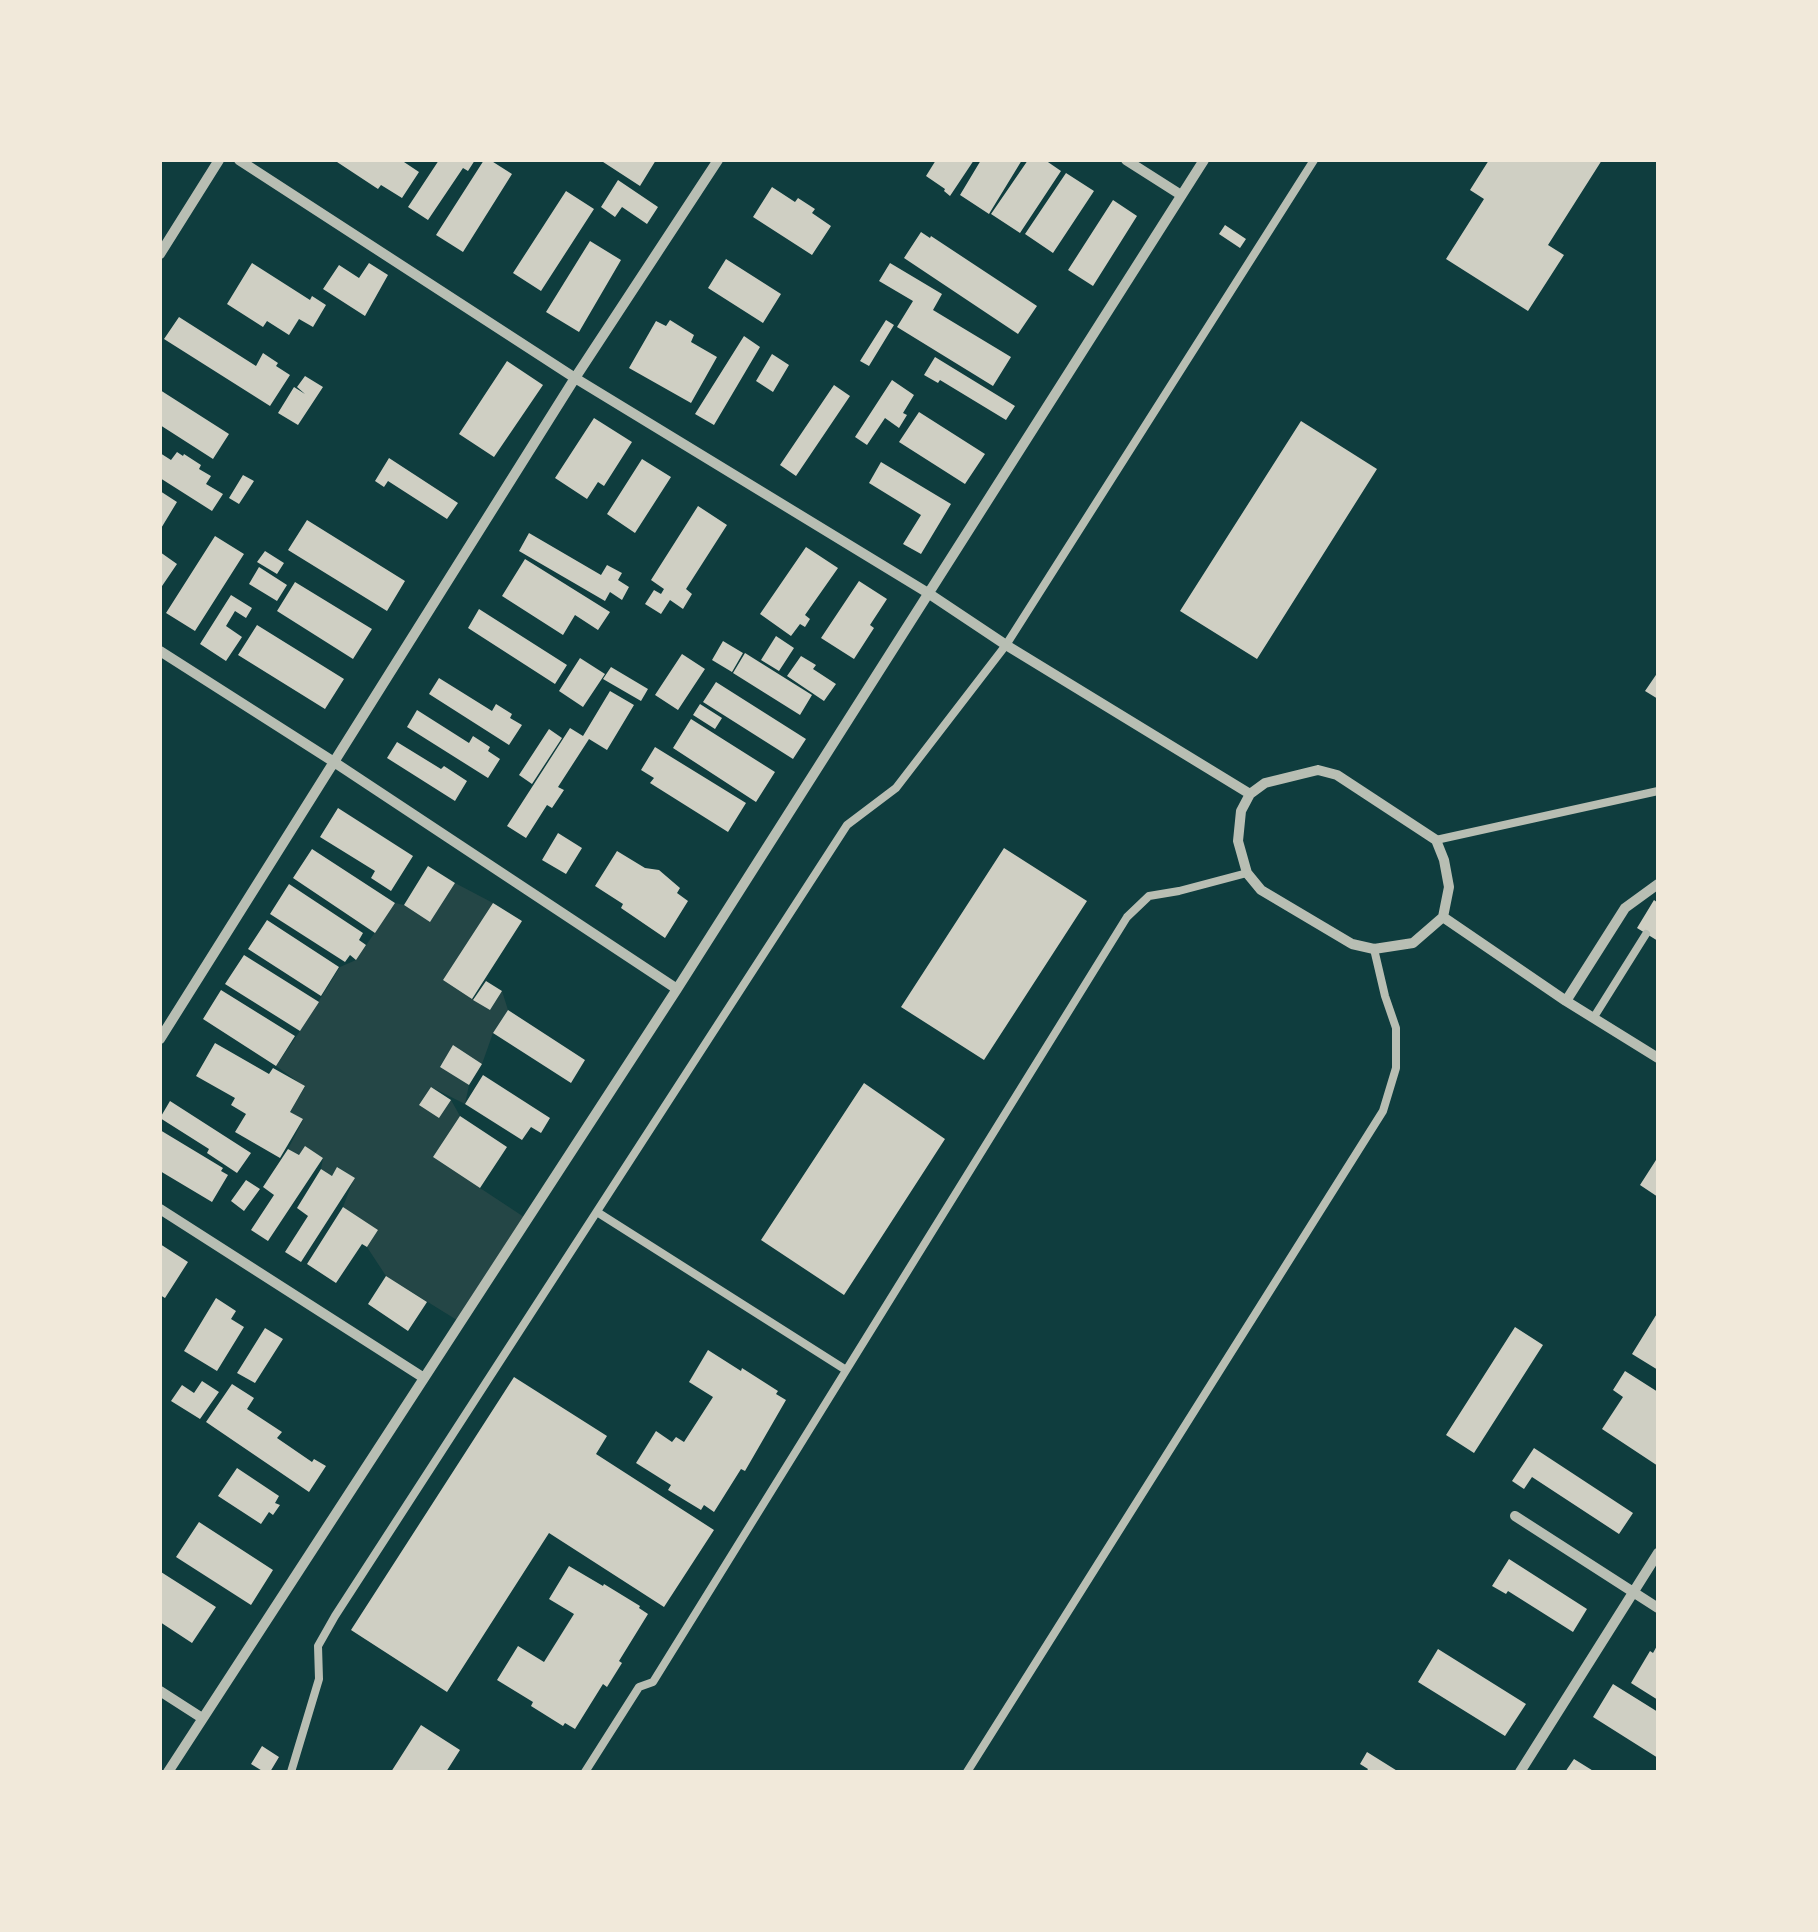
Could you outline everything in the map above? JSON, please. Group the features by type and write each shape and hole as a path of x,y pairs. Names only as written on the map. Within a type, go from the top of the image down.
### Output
{"street":[{"path":"160,254 219,160"},
{"path":"239,160 575,378 1250,794"},
{"path":"160,1039 575,378 718,160"},
{"path":"1126,160 1181,195"},
{"path":"168,1772 676,988 1204,160"},
{"path":"160,651 676,988"},
{"path":"1318,770 1337,775 1436,840 1449,886 1443,918 1413,942 1374,949 1352,944 1261,890 1247,874 1238,841 1241,811 1250,794 1264,782 1318,770"},
{"path":"1566,1000 1625,908 1658,884"},
{"path":"1443,918 1657,1055"},
{"path":"160,1209 424,1378"},
{"path":"1515,1516 1658,1608"},
{"path":"1520,1772 1658,1553"},
{"path":"160,1691 202,1718"}],"lane":[{"path":"291,1772 319,1679 318,1646 847,825 896,788 1006,645 1314,160"},
{"path":"1436,840 1658,791"},
{"path":"584,1772 638,1687 654,1682 1127,916 1149,896 1247,874"},
{"path":"1594,1017 1646,934"},
{"path":"967,1772 1383,1111 1396,1068 1396,1028 1374,949"},
{"path":"596,1212 846,1370"}],"shaded area":[{"path":"455,883 493,903 443,980 490,1010 502,991 508,1010 493,1033 482,1064 454,1046 440,1066 469,1085 465,1104 431,1087 439,1117 451,1100 460,1116 433,1157 527,1219 460,1322 386,1276 367,1247 378,1230 343,1207 354,1178 338,1167 332,1176 321,1169 323,1158 305,1147 299,1155 288,1149 303,1120 290,1112 305,1087 276,1066 340,967 356,960 395,903 430,921"}],"building":[{"path":"334,160 401,160 419,172 402,198 381,185 378,189"},
{"path":"439,160 475,160 468,171 463,168 428,220 408,207"},
{"path":"484,160 512,174 463,252 436,235"},
{"path":"600,160 656,160 640,186"},
{"path":"936,160 974,160 950,196 926,176"},
{"path":"981,160 1022,160 989,214 960,195"},
{"path":"1028,160 1045,160 1061,171 1020,233 991,214"},
{"path":"1489,160 1602,160 1548,245 1564,255 1528,311 1446,259 1484,199 1470,190"},
{"path":"1066,173 1094,191 1053,253 1025,234"},
{"path":"618,180 658,207 647,224 622,207 615,217 601,207"},
{"path":"772,187 815,209 812,213 831,226 812,255 753,217"},
{"path":"566,191 594,209 541,291 513,273"},
{"path":"1113,200 1137,216 1093,286 1068,270"},
{"path":"1225,225 1246,239 1240,248 1219,234"},
{"path":"921,232 1037,306 1018,334 904,258"},
{"path":"590,241 621,260 579,332 546,312"},
{"path":"726,259 781,294 763,323 708,288"},
{"path":"252,263 310,300 312,296 326,305 313,327 299,319 289,335 267,321 263,327 227,304"},
{"path":"369,263 388,275 365,316 323,289 339,265 359,278"},
{"path":"890,263 942,294 933,310 1011,357 993,386 897,327 913,301 879,281"},
{"path":"179,317 256,366 263,353 278,363 276,366 290,375 270,406 164,339"},
{"path":"670,320 694,335 691,342 717,357 691,403 629,368 656,321 666,326"},
{"path":"886,320 894,325 869,366 860,361"},
{"path":"744,336 760,347 714,425 695,414"},
{"path":"772,354 789,365 773,392 756,381"},
{"path":"935,357 1015,406 1006,420 940,380 938,383 924,375"},
{"path":"507,361 543,385 494,457 459,434"},
{"path":"305,376 323,387 298,425 278,413 294,387 305,394 297,387"},
{"path":"892,380 914,395 903,413 907,415 899,428 885,418 867,445 855,437"},
{"path":"834,385 850,396 796,476 780,465"},
{"path":"160,390 229,434 213,459 160,425"},
{"path":"919,412 985,454 965,484 899,442"},
{"path":"594,418 632,442 604,486 598,482 587,499 555,478"},
{"path":"1301,421 1377,469 1257,659 1180,611"},
{"path":"177,452 201,465 199,469 211,476 206,484 223,494 212,511 160,478 160,453 171,460"},
{"path":"389,458 458,503 447,519 388,481 384,487 375,481"},
{"path":"642,459 671,477 635,533 607,514"},
{"path":"881,462 951,504 921,554 903,544 921,515 869,483"},
{"path":"243,475 254,481 239,504 229,498"},
{"path":"160,491 177,502 160,530"},
{"path":"698,506 727,525 686,589 692,594 683,609 670,600 661,614 645,604 654,590 661,594 664,589 651,580"},
{"path":"307,520 405,581 387,611 288,550"},
{"path":"529,533 601,575 607,565 622,573 618,580 629,587 622,600 610,592 605,601 519,551"},
{"path":"215,536 244,554 195,631 166,613"},
{"path":"806,547 838,568 805,615 810,619 805,627 800,624 791,636 760,614"},
{"path":"265,551 284,563 277,574 257,562"},
{"path":"160,552 177,564 160,589"},
{"path":"525,559 610,612 598,630 575,615 563,635 502,596"},
{"path":"259,567 287,585 277,601 249,584"},
{"path":"859,581 887,599 854,659 821,638"},
{"path":"295,582 372,629 353,659 277,611"},
{"path":"231,595 252,608 246,618 235,611 226,626 242,637 226,661 200,644"},
{"path":"479,609 567,665 555,684 468,628"},
{"path":"257,625 344,679 325,709 238,655"},
{"path":"776,636 794,648 779,671 761,660"},
{"path":"723,641 743,653 732,672 712,660"},
{"path":"745,653 812,695 800,715 733,673"},
{"path":"682,654 705,669 678,710 655,695"},
{"path":"801,656 836,684 824,701 787,676"},
{"path":"580,658 605,674 583,707 559,691"},
{"path":"611,667 648,689 641,701 603,679"},
{"path":"1658,672 1658,699 1645,691"},
{"path":"439,678 492,711 496,704 512,714 510,718 522,725 509,745 429,694"},
{"path":"716,682 806,739 793,759 703,702"},
{"path":"610,691 634,705 607,750 589,739 558,787 564,790 552,808 547,805 526,838 507,826 570,728 583,736"},
{"path":"700,704 722,718 715,729 693,715"},
{"path":"417,710 469,743 473,736 490,747 488,751 500,759 488,778 407,727"},
{"path":"691,719 775,772 756,802 673,748"},
{"path":"549,729 562,738 532,784 519,775"},
{"path":"397,742 467,781 455,801 387,758"},
{"path":"655,747 746,803 728,832 650,783 654,778 641,770"},
{"path":"338,808 413,856 391,891 371,878 375,871 320,837"},
{"path":"558,833 582,848 566,874 542,860"},
{"path":"1004,848 1087,901 984,1060 901,1007"},
{"path":"312,849 395,903 375,933 293,878"},
{"path":"617,851 645,868 659,870 680,888 677,893 688,901 665,938 595,886"},
{"path":"428,866 455,883 430,922 404,905"},
{"path":"289,884 363,933 359,940 366,945 356,960 350,955 345,962 270,914"},
{"path":"1654,900 1658,903 1658,941 1637,928"},
{"path":"493,903 522,921 472,999 443,980"},
{"path":"267,920 339,967 321,996 248,949"},
{"path":"244,955 319,1002 300,1031 225,984"},
{"path":"486,981 502,991 490,1010 473,1000"},
{"path":"221,990 295,1036 276,1066 203,1019"},
{"path":"508,1010 585,1060 571,1083 493,1033"},
{"path":"215,1043 269,1074 273,1068 305,1086 290,1112 303,1119 280,1158 235,1132 246,1114 231,1105 235,1098 196,1076"},
{"path":"453,1045 482,1064 469,1085 440,1067"},
{"path":"483,1075 550,1118 541,1133 531,1127 522,1140 465,1104"},
{"path":"864,1083 945,1139 844,1295 761,1240"},
{"path":"431,1087 451,1100 439,1118 419,1105"},
{"path":"170,1101 251,1153 237,1173 207,1153 209,1149 160,1118"},
{"path":"460,1116 507,1147 480,1188 433,1157"},
{"path":"160,1130 223,1168 221,1171 228,1175 212,1202 160,1171"},
{"path":"305,1146 323,1158 268,1241 251,1230 274,1195 263,1187 288,1149 299,1155"},
{"path":"1658,1161 1658,1197 1640,1185"},
{"path":"337,1167 355,1178 301,1262 285,1252 308,1216 297,1208 321,1169 332,1176"},
{"path":"246,1180 260,1189 244,1211 231,1201"},
{"path":"343,1207 378,1230 367,1247 362,1244 336,1283 307,1264"},
{"path":"160,1244 188,1262 165,1298 160,1295"},
{"path":"386,1276 427,1302 408,1331 368,1304"},
{"path":"216,1298 236,1311 231,1319 244,1327 217,1371 184,1351"},
{"path":"1658,1312 1658,1370 1632,1354"},
{"path":"1515,1327 1543,1345 1474,1453 1446,1435"},
{"path":"265,1328 283,1339 255,1383 237,1373"},
{"path":"708,1350 778,1391 776,1394 786,1400 745,1471 741,1469 714,1512 704,1505 701,1510 668,1490 671,1485 636,1463 656,1431 672,1442 676,1437 684,1442 713,1397 689,1382"},
{"path":"1625,1371 1658,1392 1658,1466 1602,1429 1623,1397 1613,1390"},
{"path":"514,1377 607,1436 596,1454 714,1530 664,1607 549,1533 447,1692 351,1630"},
{"path":"202,1381 219,1392 200,1419 171,1401 182,1385 194,1393"},
{"path":"232,1384 254,1398 247,1409 282,1432 277,1438 312,1462 314,1459 326,1466 309,1492 206,1422"},
{"path":"1534,1448 1633,1513 1619,1534 1532,1477 1524,1489 1512,1481"},
{"path":"237,1468 279,1496 275,1503 280,1505 261,1524 218,1496"},
{"path":"199,1522 273,1570 251,1605 176,1557"},
{"path":"1509,1559 1587,1609 1573,1632 1508,1591 1506,1594 1492,1586"},
{"path":"569,1566 648,1614 607,1687 603,1684 575,1729 531,1706 533,1702 497,1680 518,1646 544,1662 574,1614 549,1599"},
{"path":"161,1572 216,1607 192,1643 160,1622"},
{"path":"1658,1644 1658,1700 1631,1683"},
{"path":"1438,1649 1526,1704 1505,1736 1418,1682"},
{"path":"1613,1684 1658,1712 1658,1758 1593,1717"},
{"path":"421,1725 460,1750 446,1772 391,1772"},
{"path":"262,1746 279,1757 270,1772 251,1764"},
{"path":"1367,1752 1399,1772 1366,1772 1368,1769 1360,1764"},
{"path":"1574,1759 1595,1772 1565,1772"}]}
